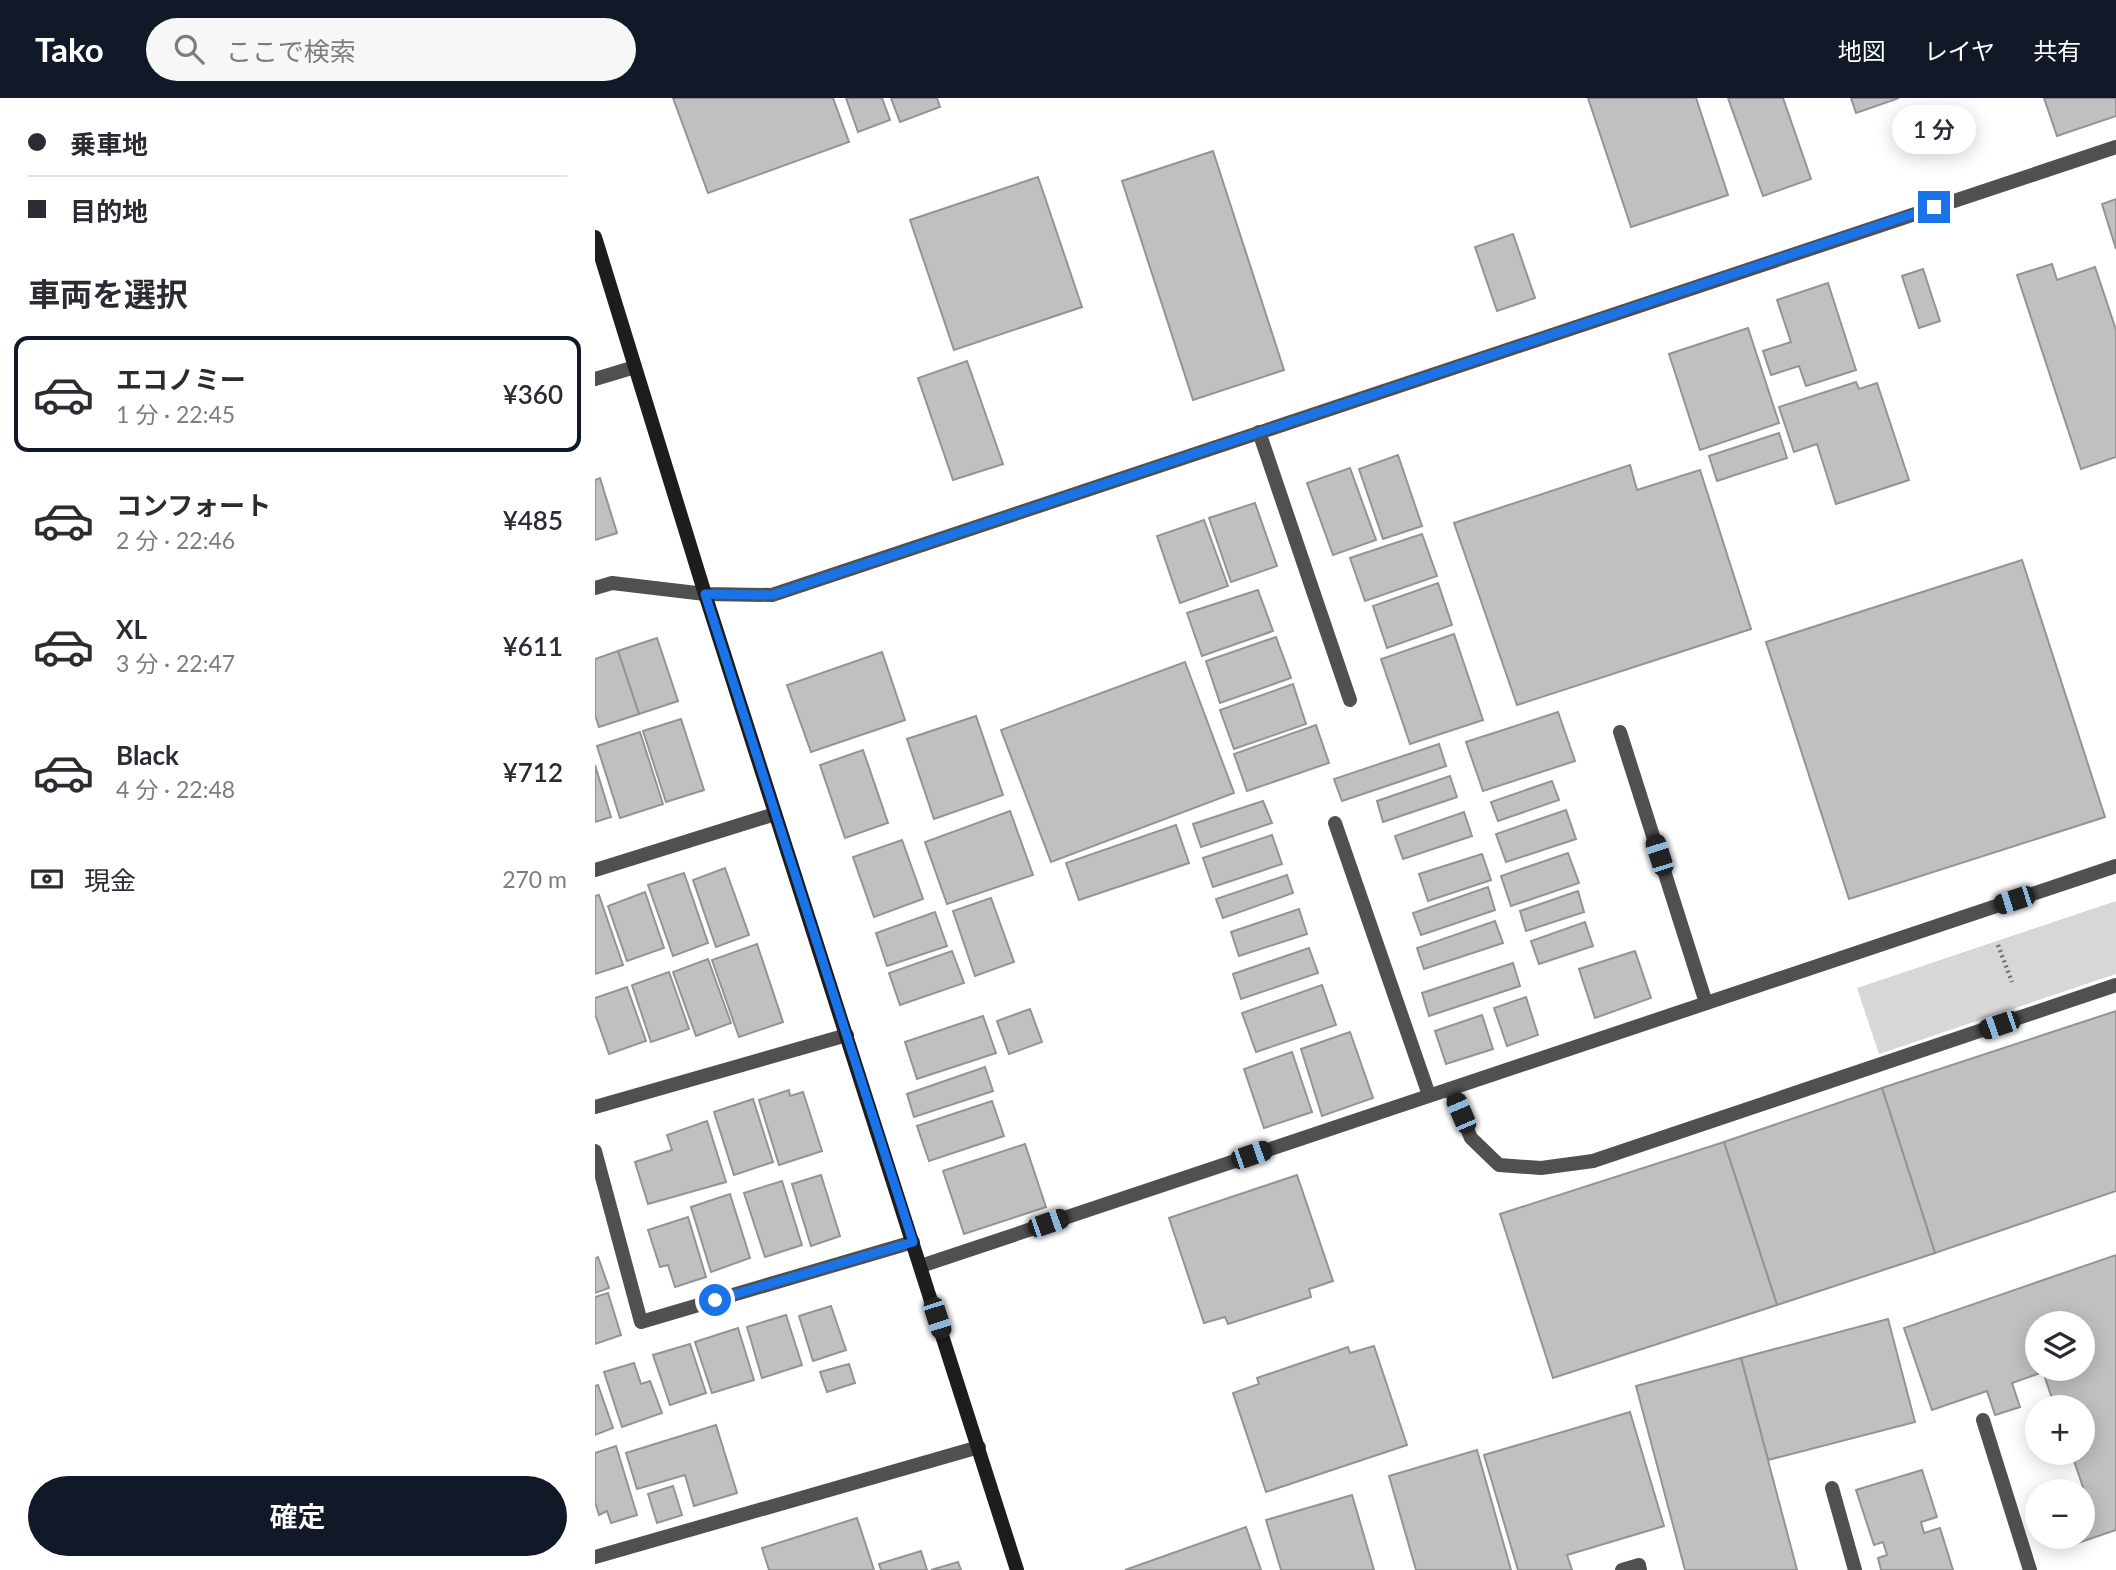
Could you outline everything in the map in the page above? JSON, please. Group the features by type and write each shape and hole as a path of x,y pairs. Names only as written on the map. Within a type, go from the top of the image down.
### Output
{"street":[{"path":"595,588 612,583 705,594 772,595 2116,147"},
{"path":"595,237 705,594 1017,1570"},
{"path":"595,379 635,368"},
{"path":"1259,432 1350,701"},
{"path":"1620,732 1706,1003"},
{"path":"595,870 775,814"},
{"path":"1335,823 1429,1095"},
{"path":"921,1266 2116,866"},
{"path":"1450,1088 1472,1138 1499,1165 1541,1168 1593,1161 2116,985"},
{"path":"595,1107 846,1035"},
{"path":"595,1152 641,1322 913,1242"},
{"path":"1983,1420 2030,1570"},
{"path":"595,1557 979,1447"},
{"path":"1832,1488 1855,1570"},
{"path":"1622,1570 1639,1566 1640,1570"}],"shaded area":[{"path":"2116,901 2116,974 1879,1054 1857,988"}],"building":[{"path":"673,98 833,98 849,142 708,193"},
{"path":"846,98 882,98 890,120 858,132"},
{"path":"891,98 937,98 940,107 900,122"},
{"path":"1588,98 1696,98 1728,195 1631,227"},
{"path":"1728,98 1783,98 1811,179 1763,196"},
{"path":"1851,98 1899,98 1856,113"},
{"path":"2044,98 2116,98 2116,116 2057,136"},
{"path":"1213,151 1284,370 1193,400 1122,181"},
{"path":"1038,177 1082,307 954,350 910,220"},
{"path":"2116,199 2116,249 2102,204"},
{"path":"1513,234 1535,298 1497,311 1475,247"},
{"path":"2052,264 2057,280 2095,267 2116,330 2116,457 2081,469 2017,275"},
{"path":"1923,269 1940,321 1919,328 1902,276"},
{"path":"1828,283 1856,370 1806,386 1799,366 1771,375 1763,351 1791,342 1777,300"},
{"path":"1748,328 1779,423 1700,450 1669,354"},
{"path":"967,361 1003,464 953,480 918,378"},
{"path":"1856,382 1859,389 1877,383 1909,480 1836,504 1817,444 1794,452 1779,407"},
{"path":"1779,433 1787,458 1717,481 1709,456"},
{"path":"1398,455 1422,526 1383,539 1359,469"},
{"path":"1630,465 1637,490 1700,470 1751,629 1517,705 1454,523"},
{"path":"1350,468 1376,540 1333,555 1307,483"},
{"path":"600,478 617,533 595,540 595,480"},
{"path":"1255,503 1277,566 1231,582 1209,518"},
{"path":"1204,520 1228,586 1180,603 1157,536"},
{"path":"1422,534 1437,576 1365,601 1350,558"},
{"path":"2022,560 2105,817 1849,899 1766,642"},
{"path":"1438,583 1452,625 1387,648 1373,606"},
{"path":"1258,590 1273,631 1202,656 1187,613"},
{"path":"1454,634 1483,720 1410,744 1381,659"},
{"path":"1276,637 1291,678 1220,703 1206,661"},
{"path":"657,638 678,701 639,714 618,651"},
{"path":"618,651 639,714 599,727 595,715 595,659"},
{"path":"882,652 905,720 811,752 787,685"},
{"path":"1185,662 1234,793 1051,862 1001,730"},
{"path":"1293,684 1306,724 1234,749 1220,710"},
{"path":"1558,712 1575,761 1483,791 1466,742"},
{"path":"976,716 1003,795 934,819 907,739"},
{"path":"681,719 704,790 666,802 643,731"},
{"path":"1316,725 1329,763 1247,791 1234,754"},
{"path":"640,732 663,804 620,818 597,746"},
{"path":"1439,744 1446,766 1342,801 1334,779"},
{"path":"863,750 888,823 845,838 820,765"},
{"path":"595,765 611,817 595,822"},
{"path":"1450,776 1457,797 1383,822 1377,801"},
{"path":"1552,781 1559,800 1498,821 1491,802"},
{"path":"1263,801 1272,823 1201,847 1193,824"},
{"path":"1566,810 1576,839 1506,862 1496,834"},
{"path":"1010,811 1033,875 947,904 925,842"},
{"path":"1464,812 1472,836 1403,859 1395,836"},
{"path":"1176,825 1189,863 1079,900 1066,863"},
{"path":"1272,835 1282,864 1213,887 1203,858"},
{"path":"902,840 923,899 874,917 853,857"},
{"path":"1568,853 1579,883 1511,906 1501,876"},
{"path":"1482,854 1491,880 1428,901 1419,874"},
{"path":"725,868 749,935 716,947 693,880"},
{"path":"684,873 708,943 673,956 648,885"},
{"path":"1287,875 1293,893 1223,918 1216,899"},
{"path":"1488,887 1495,910 1421,935 1413,913"},
{"path":"1578,891 1584,912 1526,931 1520,911"},
{"path":"645,892 664,948 627,961 608,906"},
{"path":"599,895 623,965 595,974 595,896"},
{"path":"991,898 1014,962 975,976 953,911"},
{"path":"1299,909 1307,934 1239,956 1231,932"},
{"path":"935,912 947,946 887,966 876,933"},
{"path":"1495,921 1503,943 1424,969 1417,948"},
{"path":"1585,922 1593,946 1539,964 1531,941"},
{"path":"757,944 783,1022 739,1037 712,960"},
{"path":"1309,948 1318,973 1241,999 1233,974"},
{"path":"952,951 964,983 900,1005 889,973"},
{"path":"1635,951 1651,998 1595,1018 1579,969"},
{"path":"708,959 731,1023 696,1036 673,972"},
{"path":"1513,963 1520,986 1429,1016 1422,993"},
{"path":"669,972 689,1029 651,1042 632,985"},
{"path":"1322,985 1336,1025 1256,1052 1242,1013"},
{"path":"627,987 646,1041 609,1054 595,1014 595,998"},
{"path":"1526,997 1538,1035 1507,1046 1494,1008"},
{"path":"1030,1009 1042,1042 1009,1054 997,1021"},
{"path":"2116,1011 2116,1191 1935,1253 1882,1088"},
{"path":"1482,1015 1493,1049 1446,1064 1435,1031"},
{"path":"983,1016 996,1053 917,1079 905,1042"},
{"path":"1350,1032 1373,1098 1322,1116 1301,1049"},
{"path":"1292,1052 1312,1112 1264,1128 1244,1069"},
{"path":"985,1067 993,1091 914,1117 907,1094"},
{"path":"1882,1088 1935,1253 1777,1305 1724,1142"},
{"path":"789,1090 790,1096 803,1092 822,1151 779,1165 759,1100"},
{"path":"753,1099 773,1162 734,1175 714,1112"},
{"path":"992,1101 1004,1136 929,1161 917,1126"},
{"path":"707,1121 726,1182 648,1204 635,1162 672,1150 667,1135"},
{"path":"1724,1142 1777,1305 1553,1378 1500,1214"},
{"path":"1025,1144 1046,1207 964,1234 943,1171"},
{"path":"821,1175 840,1236 811,1246 792,1184"},
{"path":"1297,1175 1333,1281 1309,1289 1311,1297 1228,1324 1225,1317 1204,1323 1169,1218"},
{"path":"782,1181 802,1245 765,1257 744,1193"},
{"path":"730,1194 750,1258 711,1272 691,1207"},
{"path":"688,1217 706,1277 675,1287 668,1265 660,1267 648,1230"},
{"path":"2116,1255 2116,1530 2095,1537 2095,1479 2080,1479 2075,1465 2095,1465 2095,1395 2051,1395 2046,1381 2095,1381 2095,1311 2025,1311 2025,1378 2012,1383 2020,1407 1995,1415 1987,1391 1932,1410 1904,1328"},
{"path":"598,1257 609,1288 595,1293 595,1259"},
{"path":"608,1293 621,1335 595,1344 595,1297"},
{"path":"831,1306 846,1350 813,1361 799,1316"},
{"path":"786,1315 802,1365 762,1378 747,1327"},
{"path":"1888,1319 1915,1422 1768,1460 1741,1358"},
{"path":"738,1328 754,1380 712,1393 695,1342"},
{"path":"690,1344 706,1393 670,1405 653,1355"},
{"path":"1374,1346 1407,1445 1266,1492 1233,1393 1259,1384 1257,1378 1348,1347 1350,1353"},
{"path":"1741,1358 1797,1570 1685,1570 1636,1386"},
{"path":"634,1363 641,1384 650,1381 662,1413 622,1427 604,1372"},
{"path":"849,1364 855,1383 827,1392 820,1372"},
{"path":"598,1385 613,1428 595,1435 595,1386"},
{"path":"1630,1412 1664,1526 1567,1555 1572,1570 1518,1570 1484,1455"},
{"path":"716,1425 737,1493 694,1506 685,1475 637,1489 626,1453"},
{"path":"616,1446 637,1515 611,1523 607,1511 599,1515 595,1502 595,1453"},
{"path":"1477,1450 1511,1570 1416,1570 1389,1476"},
{"path":"1922,1470 1937,1517 1921,1522 1924,1533 1940,1528 1953,1570 1881,1570 1878,1558 1887,1555 1883,1542 1874,1545 1856,1490"},
{"path":"673,1486 682,1515 657,1523 648,1494"},
{"path":"1352,1495 1374,1570 1281,1570 1266,1520"},
{"path":"857,1518 874,1570 769,1570 762,1548"},
{"path":"1246,1527 1261,1570 1125,1570"},
{"path":"921,1551 927,1570 881,1570 879,1564"},
{"path":"958,1562 961,1570 931,1570"}],"route":[{"path":"715,1300 913,1242 705,594 772,595 1934,207"}]}
